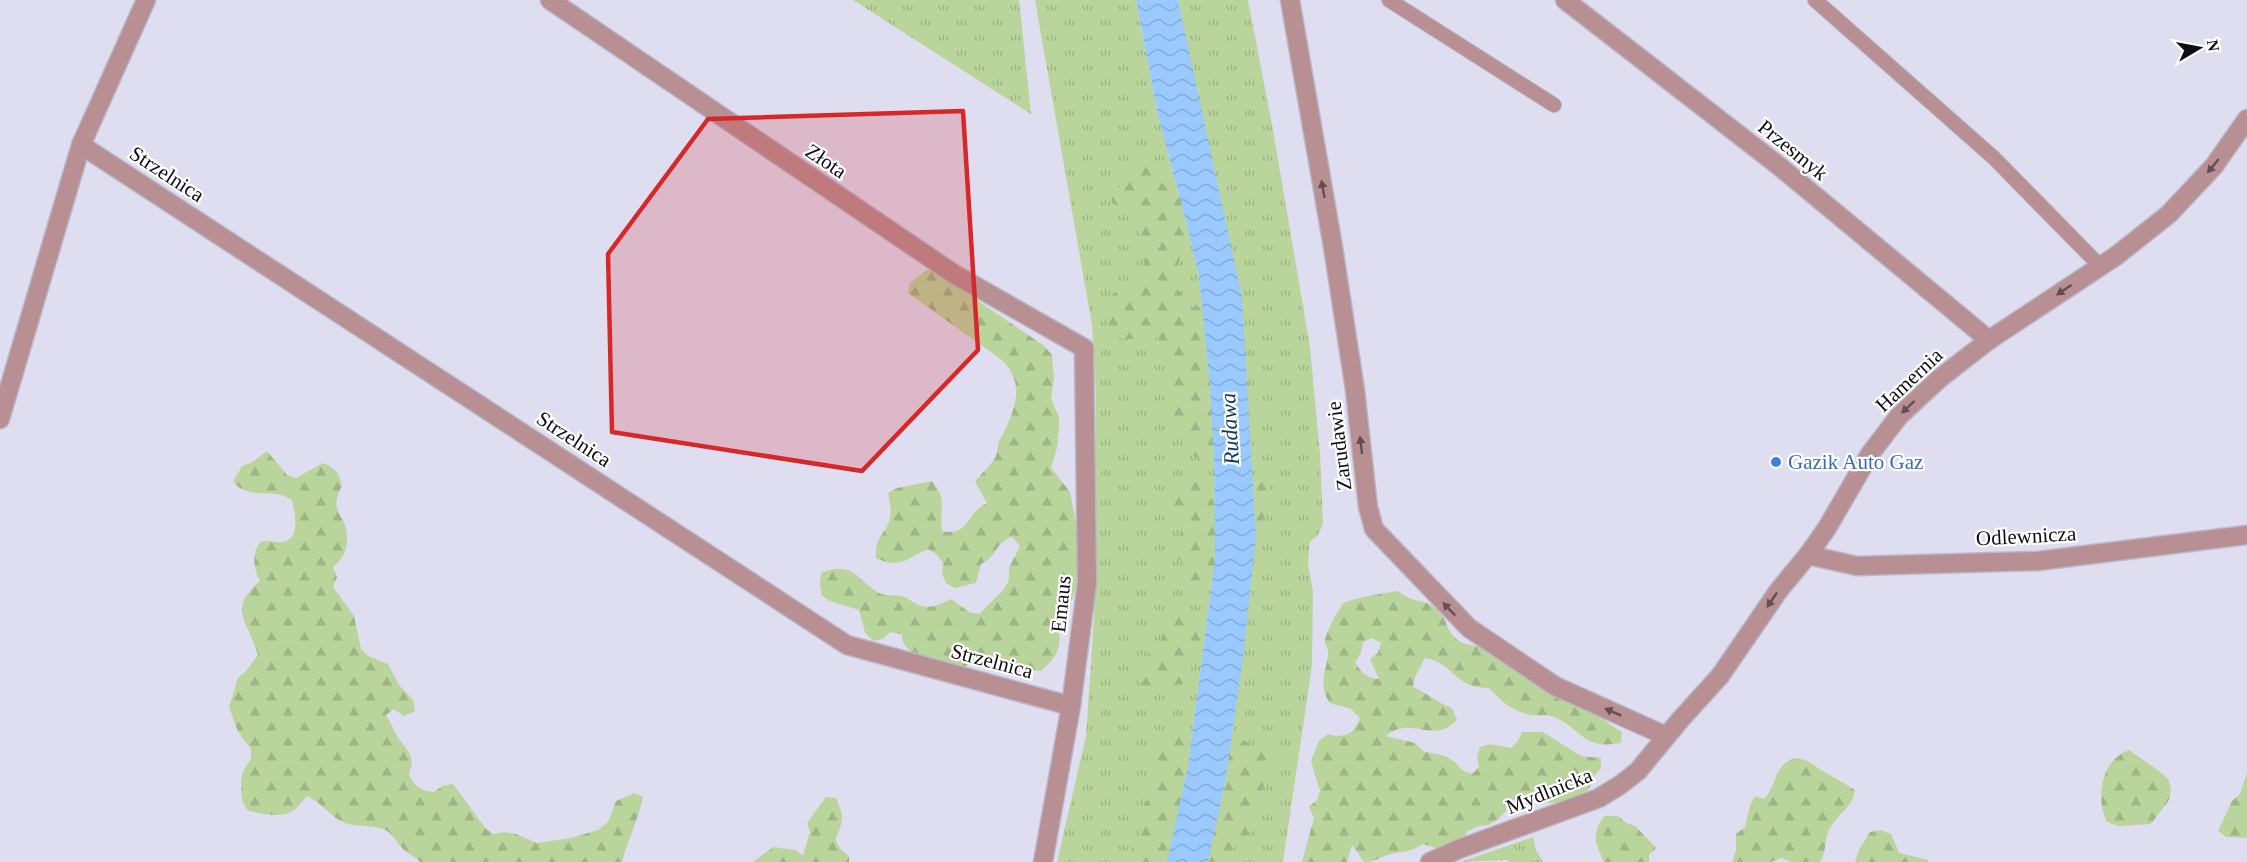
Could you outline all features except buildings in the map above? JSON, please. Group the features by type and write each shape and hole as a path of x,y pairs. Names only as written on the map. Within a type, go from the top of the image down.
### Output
{"street":[{"path":"0,419 81,145 146,0"},
{"name":"Złota","path":"550,0 954,274 1084,348"},
{"name":"Zarudawie","path":"1290,0 1335,258 1355,390 1368,507 1374,529 1469,628 1555,686 1666,736"},
{"name":"Przesmyk","path":"1565,0 1779,166 1989,340"},
{"name":"Hamernia","path":"1666,736 1720,676 1779,590 1827,528 1870,453 1899,416 1939,379 1989,340 2100,266 2169,214 2214,166 2247,118"},
{"name":"Strzelnica","path":"81,145 847,645 1071,706"},
{"name":"Emaus","path":"1043,862 1071,706 1087,583 1084,348"},
{"name":"Odlewnicza","path":"1808,555 1857,566 2038,561 2247,535"},
{"name":"Mydlnicka","path":"1430,862 1599,798 1638,771 1666,736"}],"lane":[{"path":"1389,0 1554,105"},
{"path":"1815,0 1994,158 2100,266"}],"highlighted area":[{"path":"963,111 978,350 862,471 612,432 608,254 708,119"}],"green space":[{"path":"853,0 1019,0 1031,114"},
{"path":"1035,0 1136,0 1158,116 1199,277 1210,386 1214,461 1215,558 1188,766 1167,862 1057,862 1086,736 1094,619 1096,393 1092,325"},
{"path":"1178,0 1248,0 1310,347 1320,454 1323,523 1318,535 1310,542 1308,563 1313,592 1312,665 1283,862 1208,862 1226,777 1208,147"},
{"path":"1139,162 1149,166 1164,185 1183,199 1186,221 1184,242 1172,283 1186,299 1190,308 1202,304 1208,336 1201,342 1200,352 1207,359 1209,378 1221,379 1242,375 1253,389 1259,403 1259,414 1203,460 1190,451 1167,410 1169,368 1161,340 1117,337 1108,324 1105,312 1104,301 1122,287 1142,277 1146,268 1140,248 1135,214 1112,203 1111,192 1124,183 1128,167"},
{"path":"927,270 937,273 1043,345 1052,355 1054,379 1051,398 1059,417 1059,427 1057,448 1051,468 1070,492 1076,523 1084,540 1078,583 1070,605 1058,625 1059,646 1055,656 1041,671 1009,667 989,669 970,664 961,668 950,668 911,652 904,644 901,634 890,632 883,639 873,641 865,632 859,610 830,601 822,596 821,573 840,569 853,573 882,594 902,596 925,607 951,599 969,612 979,614 1004,589 1009,580 1009,568 1020,546 1012,537 1006,540 987,561 981,564 976,583 955,588 946,583 942,574 943,563 936,554 928,549 898,563 876,558 877,543 891,514 888,493 897,488 932,481 941,499 942,531 951,532 963,527 980,507 987,503 975,482 996,456 999,442 1016,400 1014,380 1002,360 908,293 910,283"},
{"path":"267,451 287,475 296,478 323,463 334,469 340,478 342,486 337,505 345,525 347,543 344,554 333,567 337,577 333,587 354,616 361,649 368,656 388,664 399,685 413,700 415,711 404,716 394,709 386,715 398,738 410,754 412,762 409,774 415,785 434,792 442,786 453,784 486,829 494,834 505,832 516,834 537,843 571,838 598,830 608,822 616,801 634,793 643,797 622,862 420,862 405,851 385,830 345,823 307,796 289,813 277,815 247,810 242,800 241,779 251,759 251,749 238,732 229,707 238,678 258,655 242,608 250,591 260,581 254,561 260,542 286,541 294,532 295,526 292,500 277,494 248,491 233,482 242,466 251,463"},
{"path":"1187,477 1194,477 1206,484 1217,509 1248,477 1264,480 1268,484 1271,495 1268,509 1256,531 1256,552 1246,549 1208,580 1189,581 1182,573 1183,562 1175,556 1170,546 1184,529 1159,499 1174,484"},
{"path":"1398,591 1436,608 1458,641 1496,649 1528,678 1602,710 1605,721 1622,732 1621,743 1598,744 1583,737 1554,717 1531,715 1518,711 1503,702 1489,688 1468,684 1442,664 1425,658 1415,677 1413,687 1452,708 1457,720 1439,730 1404,728 1395,730 1386,736 1415,743 1423,751 1445,756 1462,770 1472,774 1479,767 1477,757 1480,747 1490,744 1511,748 1518,741 1522,732 1543,732 1581,756 1601,758 1601,769 1595,775 1589,788 1582,795 1572,799 1550,803 1507,799 1506,811 1498,819 1489,825 1478,826 1468,831 1462,841 1445,851 1423,844 1411,850 1364,862 1352,845 1347,862 1302,862 1314,818 1309,807 1317,800 1320,791 1311,761 1319,741 1328,734 1339,736 1348,734 1355,728 1360,718 1351,709 1330,703 1326,697 1324,679 1328,652 1326,638 1336,615 1347,601","holes":["1372,638 1381,643 1378,653 1370,659 1379,679 1364,674 1355,662 1361,653 1363,642"]},
{"path":"1183,613 1191,619 1203,637 1194,653 1189,678 1186,683 1144,689 1139,672 1141,661 1159,644 1167,620 1175,614"},
{"path":"1172,732 1183,735 1192,751 1226,732 1273,755 1275,766 1261,793 1261,803 1250,832 1229,852 1224,862 1124,862 1144,827 1145,804 1155,786 1150,761 1162,739"},
{"path":"2129,750 2168,779 2171,788 2169,800 2151,824 2118,826 2107,822 2103,812 2101,791 2107,771 2112,762"},
{"path":"1797,758 1810,762 1855,790 1848,806 1829,830 1820,862 1791,862 1782,858 1771,862 1732,862 1736,850 1736,834 1745,827 1750,805 1755,796 1764,799 1784,764"},
{"path":"2247,773 2247,838 2226,837 2218,831 2232,801 2240,794"},
{"path":"826,797 836,798 840,807 841,824 836,841 849,856 849,862 753,862 773,847 795,850 803,855 810,832 807,823"},
{"path":"1604,816 1618,816 1626,823 1635,826 1656,848 1649,855 1649,862 1604,862 1598,849 1596,834"},
{"path":"1881,830 1891,834 1899,853 1928,860 1928,862 1855,862 1870,832"},
{"path":"1533,837 1536,850 1543,862 1509,862 1508,860 1460,862"}],"water":[{"name":"Rudawa","path":"1136,0 1178,0 1242,297 1256,538 1243,658 1226,777 1208,862 1167,862 1188,766 1215,558 1214,461 1210,386 1199,277 1158,116"}],"place":[{"name":"Gazik Auto Gaz","path":"1776,462"}]}
